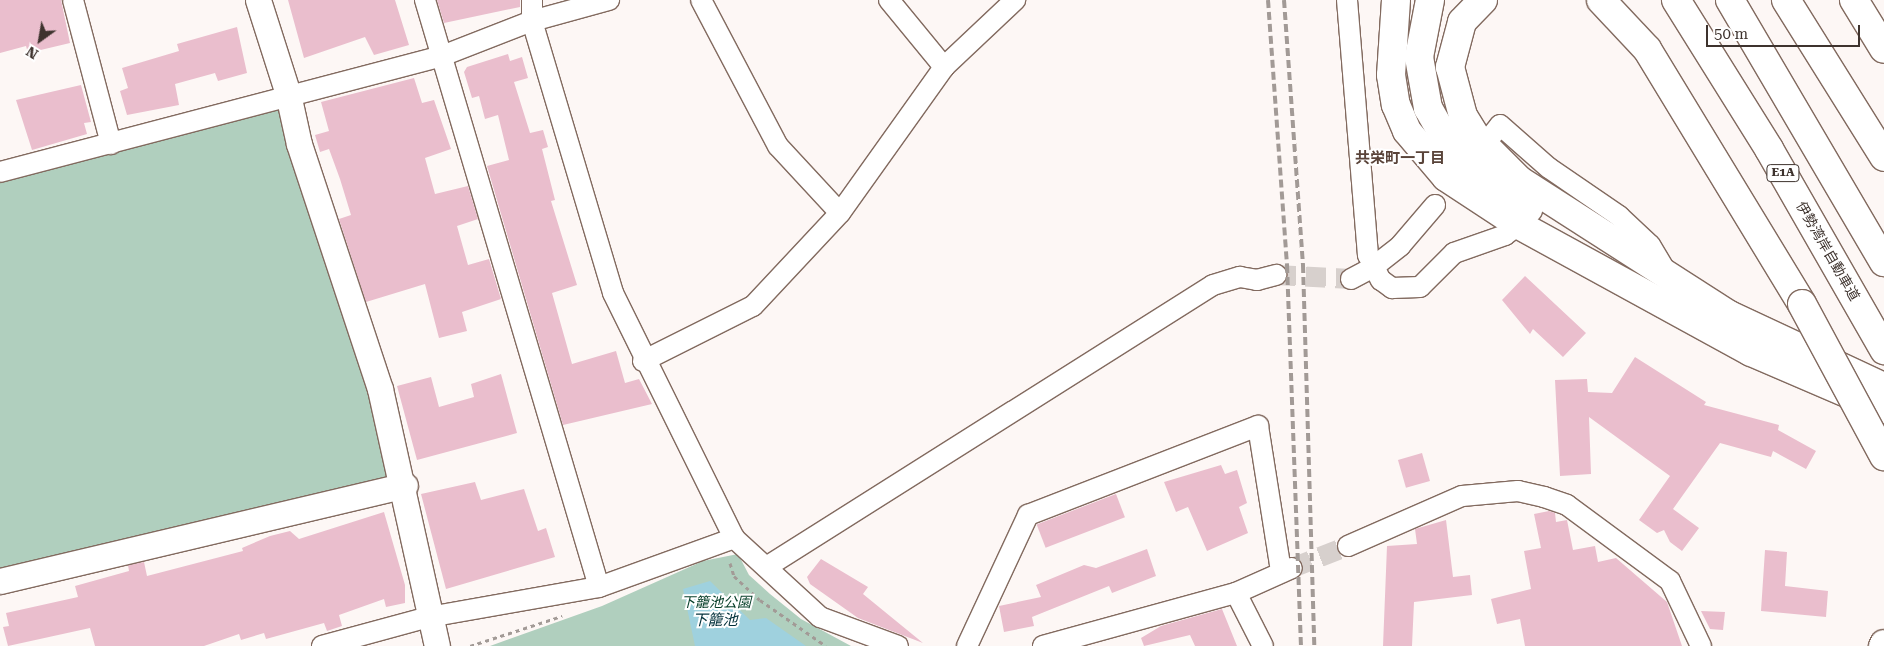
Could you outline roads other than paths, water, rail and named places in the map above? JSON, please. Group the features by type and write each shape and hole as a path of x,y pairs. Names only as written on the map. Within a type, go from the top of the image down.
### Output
{"highway":[{"path":"1396,0 1391,75 1407,132 1446,177 1519,225 1751,352 1884,409"},
{"path":"1430,0 1421,34 1421,82 1439,131 1472,171 1531,211 1731,316 1884,387"},
{"path":"1483,0 1462,22 1450,67 1463,116 1477,138 1519,180 1731,316"},
{"path":"1601,0 1647,49"},
{"path":"1616,0 1802,304 1884,456"},
{"name":"伊勢湾岸自動車道","path":"1676,0 1769,149 1884,350"},
{"path":"1730,0 1884,262"},
{"path":"1786,0 1884,157"},
{"path":"1854,0 1884,49"}],"street":[{"path":"73,0 110,144"},
{"path":"258,0 288,94 298,144 380,389 405,485 429,617 438,646"},
{"path":"425,0 599,587"},
{"path":"532,0 532,21 613,293 727,540 768,566 788,591 820,617 898,646"},
{"path":"0,171 110,144 288,94 442,56 532,21 609,0"},
{"path":"701,0 778,146 840,213"},
{"path":"889,0 944,67"},
{"path":"643,361 753,306 840,213 944,67 1015,0"},
{"path":"1346,0 1372,268 1392,288 1420,287 1454,253 1505,235 1519,225"},
{"path":"1496,130 1619,216 1650,245 1667,274"},
{"path":"1350,278 1372,268 1400,246 1436,205"},
{"path":"768,566 1213,285 1240,277 1257,280 1276,275"},
{"path":"967,646 1028,515 1258,426 1286,570 1236,593 1043,646"},
{"path":"0,581 405,485"},
{"path":"1348,546 1462,496 1518,491 1544,497 1567,505 1670,581 1701,646"},
{"path":"322,646 429,617 599,587 727,540"},
{"path":"1236,593 1263,646"}],"water":[{"name":"下籠池","path":"710,581 750,620 766,618 806,646 695,646 683,589"}],"tunnel":[{"path":"1276,275 1351,279"},
{"path":"1292,568 1348,546"}],"railway":[{"path":"1268,0 1287,265 1301,646"},
{"path":"1284,0 1303,265 1314,646"}],"district":[{"name":"共栄町一丁目","path":"1400,159"}],"park label":[{"name":"下籠池公園","path":"716,602"}]}
